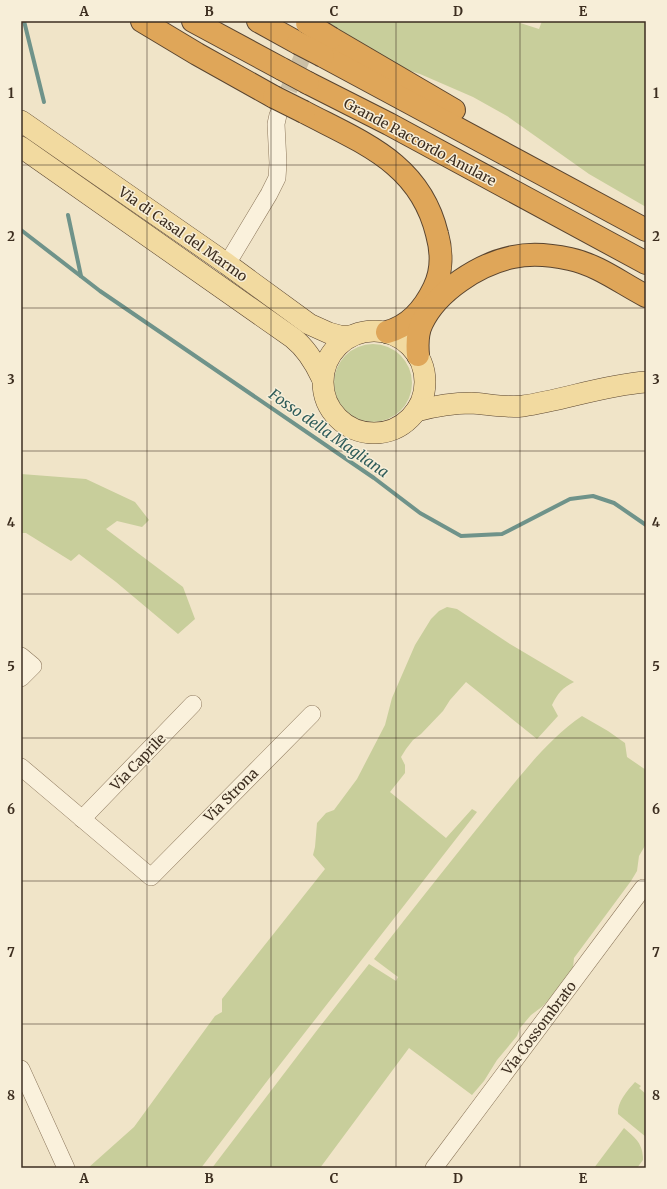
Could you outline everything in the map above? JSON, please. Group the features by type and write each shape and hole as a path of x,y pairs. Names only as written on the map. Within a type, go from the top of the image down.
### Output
{"highway":[{"path":"142,21 197,54 276,106 304,112 372,148 390,160 410,179 424,199 432,216 440,247 440,271 435,286 425,305 416,316 405,324 387,332"},
{"name":"Grande Raccordo Anulare","path":"194,21 308,83 389,124 646,263"},
{"path":"258,21 303,29 327,47 646,230"},
{"path":"418,355 417,339 422,322 438,300 447,291 469,275 504,259 515,256 538,255 582,262 646,296"}],"main road":[{"name":"Via di Casal del Marmo","path":"21,120 317,328 334,335 350,336"},
{"name":"Via di Casal del Marmo","path":"21,147 293,338 307,352 316,364 322,378"},
{"path":"362,332 387,332 404,341 418,355 425,381 423,397 416,411 406,422 390,431 374,434 357,431 342,423 330,411 324,395 322,378 326,362 337,347 350,336 362,332"},
{"path":"425,381 446,394 470,403"},
{"path":"416,411 437,405 470,403 501,407 523,406 610,387 646,382"}],"street":[{"path":"227,264 277,178 278,163 276,106"},
{"path":"21,656 33,666 21,678"},
{"name":"Via Caprile","path":"82,819 193,704"},
{"name":"Via Strona","path":"82,819 151,877 312,714"},
{"path":"21,767 82,819"},
{"name":"Via Cossombrato","path":"434,1168 643,888"},
{"path":"21,1070 66,1168"}],"green space":[{"path":"317,21 514,21 539,29 542,21 646,21 646,207 589,174 507,116 473,97 420,74 398,67"},
{"path":"373,344 388,347 401,355 409,368 412,383 409,398 401,411 388,419 373,422 358,419 345,411 337,398 334,383 337,368 345,355 358,347"},
{"path":"21,474 86,479 135,502 149,520 142,527 117,521 106,529 183,587 195,619 178,634 116,582 79,554 71,561 26,533 21,533"},
{"path":"447,607 457,609 510,644 574,682 566,686 561,691 552,705 558,716 537,739 466,682 450,700 443,711 421,734 413,740 406,749 401,757 405,765 405,773 390,792 446,838 472,809 477,812 201,1168 88,1168 134,1127 215,1016 222,1012 222,999 325,869 313,855 317,823 326,813 334,810 357,779 385,725 392,698 415,645 431,619 439,611"},
{"path":"582,716 625,743 627,757 646,770 646,844 639,856 637,871 574,958 573,968 559,988 520,1028 517,1036 497,1060 484,1081 472,1095 409,1048 320,1168 212,1168 369,964 396,981 398,977 374,959 450,862 526,769 558,735"},
{"path":"635,1082 641,1086 639,1088 646,1094 646,1137 618,1114 621,1101"},
{"path":"624,1128 637,1140 641,1147 643,1160 637,1168 594,1168"}],"waterway":[{"path":"24,21 44,102"},
{"path":"68,215 81,276"},
{"name":"Fosso della Magliana","path":"21,230 100,291 374,478 420,513 461,536 502,534 570,499 593,496 614,503 646,525"}],"tunnel":[{"path":"279,113 311,36"}]}
